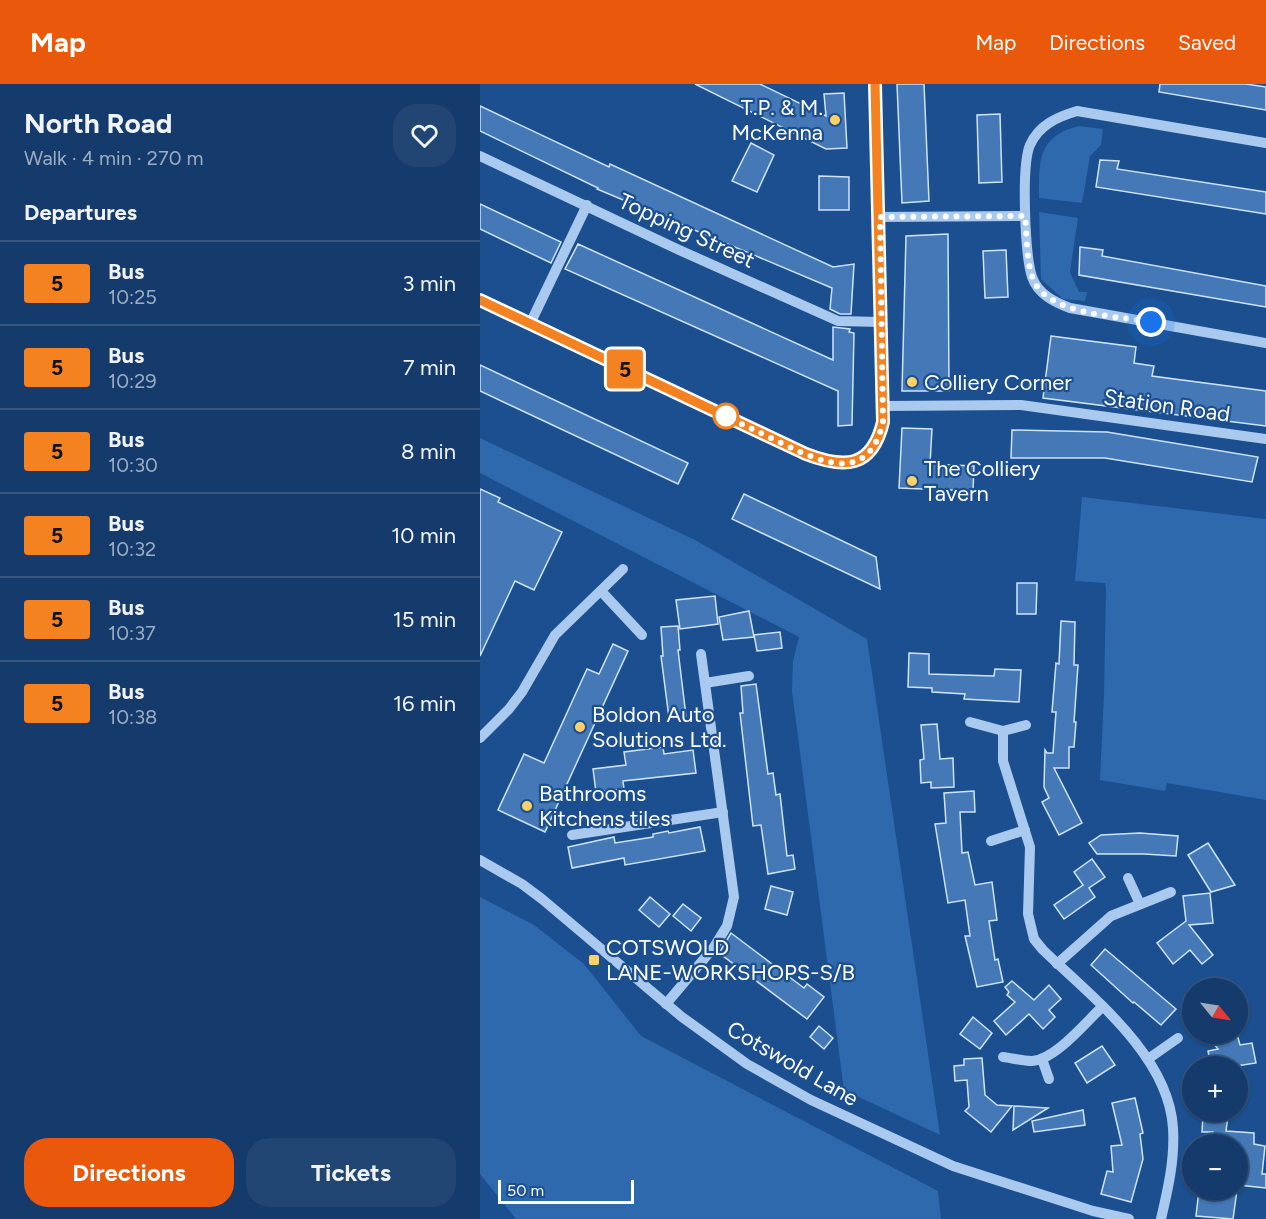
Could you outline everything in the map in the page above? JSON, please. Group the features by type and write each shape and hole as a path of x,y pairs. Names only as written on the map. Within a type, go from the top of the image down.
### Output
{"street":[{"path":"480,300 806,454 826,462 846,464 860,460 879,438 883,422 880,217 875,84"},
{"path":"1266,143 1077,111 1058,116 1042,127 1031,144 1026,161 1025,216 1032,276 1044,295 1056,303 1070,308 1266,343"},
{"name":"Topping Street","path":"480,156 677,249 838,321 881,322"},
{"path":"530,324 586,205"},
{"path":"880,217 1025,216"},
{"name":"Station Road","path":"883,406 1021,405 1266,439"},
{"path":"480,738 509,710 555,635 623,569"},
{"path":"601,591 642,635"},
{"path":"666,1004 714,946 727,926 734,897 701,654"},
{"path":"705,683 749,676"},
{"path":"970,722 1003,731 1026,724"},
{"path":"1003,731 1003,760 1025,830 1031,861 1028,914 1030,928 1043,950 1122,1027 1148,1059 1166,1096 1173,1125 1173,1155 1161,1219"},
{"path":"572,835 723,812"},
{"path":"991,841 1025,830"},
{"name":"Cotswold Lane","path":"480,860 515,879 542,899 666,1004 747,1064 811,1100 953,1166 1093,1211 1129,1219"},
{"path":"1128,878 1140,904"},
{"path":"1057,964 1104,921 1171,892"},
{"path":"1003,1057 1033,1061 1042,1059 1057,1050 1102,1007"},
{"path":"1148,1059 1178,1038"},
{"path":"1042,1059 1049,1079"}],"shaded area":[{"path":"1079,126 1103,129 1101,145 1090,156 1082,203 1039,198 1039,173 1043,152 1055,136"},
{"path":"1039,212 1078,218 1070,272 1079,292 1087,292 1085,301 1063,299 1041,279"},
{"path":"480,438 695,540 867,639 940,1135 844,1090 792,691 793,661 799,637 480,473"},
{"path":"1082,497 1266,519 1266,800 1167,783 1165,791 1100,780 1106,589 1105,583 1075,581"},
{"path":"480,897 534,925 584,964 641,1036 938,1191 941,1219 516,1219 480,1174"}],"building":[{"path":"695,84 760,84 826,116 824,94 844,93 847,148 826,149"},
{"path":"897,84 924,84 929,201 902,203"},
{"path":"1160,84 1246,84 1266,87 1266,110 1159,92"},
{"path":"480,106 609,167 610,164 833,267 854,264 851,314 840,314 830,309 832,288 597,189 480,131"},
{"path":"1000,114 1002,182 979,183 977,115"},
{"path":"751,143 774,155 757,192 732,181"},
{"path":"1100,160 1119,161 1117,169 1266,192 1266,214 1096,187"},
{"path":"819,176 849,177 849,210 819,210"},
{"path":"480,204 561,242 551,263 480,229"},
{"path":"948,234 949,391 902,391 906,236"},
{"path":"578,244 833,360 833,327 850,329 849,332 854,333 852,425 838,426 838,391 565,269"},
{"path":"1080,247 1103,250 1102,256 1266,286 1266,307 1079,275"},
{"path":"1006,250 1008,297 985,298 983,251"},
{"path":"1051,336 1136,347 1134,363 1154,366 1152,376 1266,391 1266,426 1043,398"},
{"path":"480,365 688,463 678,484 480,391"},
{"path":"902,428 932,429 930,464 974,466 973,491 899,488"},
{"path":"1012,430 1107,432 1258,457 1252,482 1105,458 1011,458"},
{"path":"480,489 500,498 498,502 562,532 534,590 515,581 480,656"},
{"path":"744,494 876,557 880,589 732,519"},
{"path":"1017,583 1037,583 1036,614 1017,614"},
{"path":"715,596 718,624 680,629 676,600"},
{"path":"749,611 754,637 723,640 719,617"},
{"path":"1061,621 1075,622 1074,665 1078,665 1074,722 1076,722 1074,747 1069,747 1069,768 1054,768 1082,823 1059,835 1042,802 1049,798 1044,787 1045,750 1047,753 1053,753 1056,712 1052,712 1056,663 1059,664"},
{"path":"678,626 680,650 678,650 686,716 669,718 661,656 663,656 661,627"},
{"path":"780,632 782,648 757,651 754,635"},
{"path":"613,644 628,651 545,832 498,810 524,754 544,763 587,669 599,674"},
{"path":"909,653 929,654 929,674 994,676 995,669 1021,670 1019,702 964,699 965,694 932,692 932,688 908,687"},
{"path":"756,684 768,774 773,773 776,795 780,794 787,856 793,855 795,869 768,874 761,825 753,826 740,713 743,713 741,686"},
{"path":"937,724 940,759 953,758 954,787 931,788 931,782 921,783 920,760 924,759 921,725"},
{"path":"663,747 664,754 693,750 696,773 623,781 624,789 596,792 593,769 626,765 624,752"},
{"path":"974,791 975,812 960,812 962,853 968,852 975,885 992,882 997,920 989,921 995,960 998,959 1003,982 977,987 965,936 970,936 965,900 948,903 935,824 946,823 944,793"},
{"path":"700,827 705,851 625,865 624,858 572,868 568,847 614,837 615,843 653,837 653,834 668,831 669,833"},
{"path":"1140,833 1178,836 1176,856 1097,854 1089,843 1101,835"},
{"path":"1208,843 1235,885 1211,892 1188,855"},
{"path":"1092,859 1105,877 1089,888 1095,897 1064,919 1054,905 1083,885 1074,872"},
{"path":"771,886 793,892 787,915 765,909"},
{"path":"1210,893 1213,923 1189,925 1213,955 1202,964 1190,950 1173,964 1157,943 1186,921 1183,896"},
{"path":"650,897 670,914 659,927 639,910"},
{"path":"683,904 701,918 691,931 673,916"},
{"path":"731,933 804,988 807,984 824,997 807,1019 719,953"},
{"path":"1105,949 1176,1009 1161,1025 1091,965"},
{"path":"1012,981 1034,1000 1049,985 1061,999 1049,1010 1055,1017 1043,1029 1029,1014 1006,1035 994,1021 1015,1002 1007,995 1009,992 1005,987"},
{"path":"973,1017 992,1033 980,1049 960,1034"},
{"path":"819,1026 833,1038 824,1049 810,1037"},
{"path":"1252,1043 1256,1063 1248,1064 1248,1056 1209,1056 1208,1051 1218,1049 1214,1044"},
{"path":"1102,1046 1115,1065 1087,1083 1075,1063"},
{"path":"982,1058 985,1095 997,1105 1012,1106 991,1132 965,1111 969,1107 967,1080 955,1081 954,1066 964,1065 964,1059"},
{"path":"1135,1098 1143,1133 1140,1134 1143,1159 1131,1202 1101,1194 1107,1171 1113,1172 1111,1146 1122,1145 1112,1103"},
{"path":"1014,1106 1048,1108 1013,1130"},
{"path":"1083,1110 1085,1125 1034,1132 1032,1121"},
{"path":"1203,1122 1227,1122 1226,1131 1254,1133 1254,1144 1265,1146 1262,1174 1266,1174 1266,1188 1248,1186 1248,1134 1202,1132"},
{"path":"1198,1200 1236,1200 1233,1219 1196,1216"}],"bus line":[{"name":"5","path":"480,300 806,454 837,464 860,460 872,449 879,438 883,422 880,217 875,84"}],"place":[{"name":"T.P. & M. McKenna","path":"835,120"},
{"name":"Colliery Corner","path":"912,382"},
{"name":"The Colliery Tavern","path":"912,481"},
{"name":"Boldon Auto Solutions Ltd.","path":"580,727"},
{"name":"Bathrooms Kitchens tiles","path":"527,806"},
{"name":"COTSWOLD LANE-WORKSHOPS-S/B","path":"594,960"}],"route":[{"path":"726,416 724,416 826,462 846,464 860,460 872,449 879,438 883,422 880,217 1025,216 1032,276 1044,295 1070,308 1151,322"}]}
